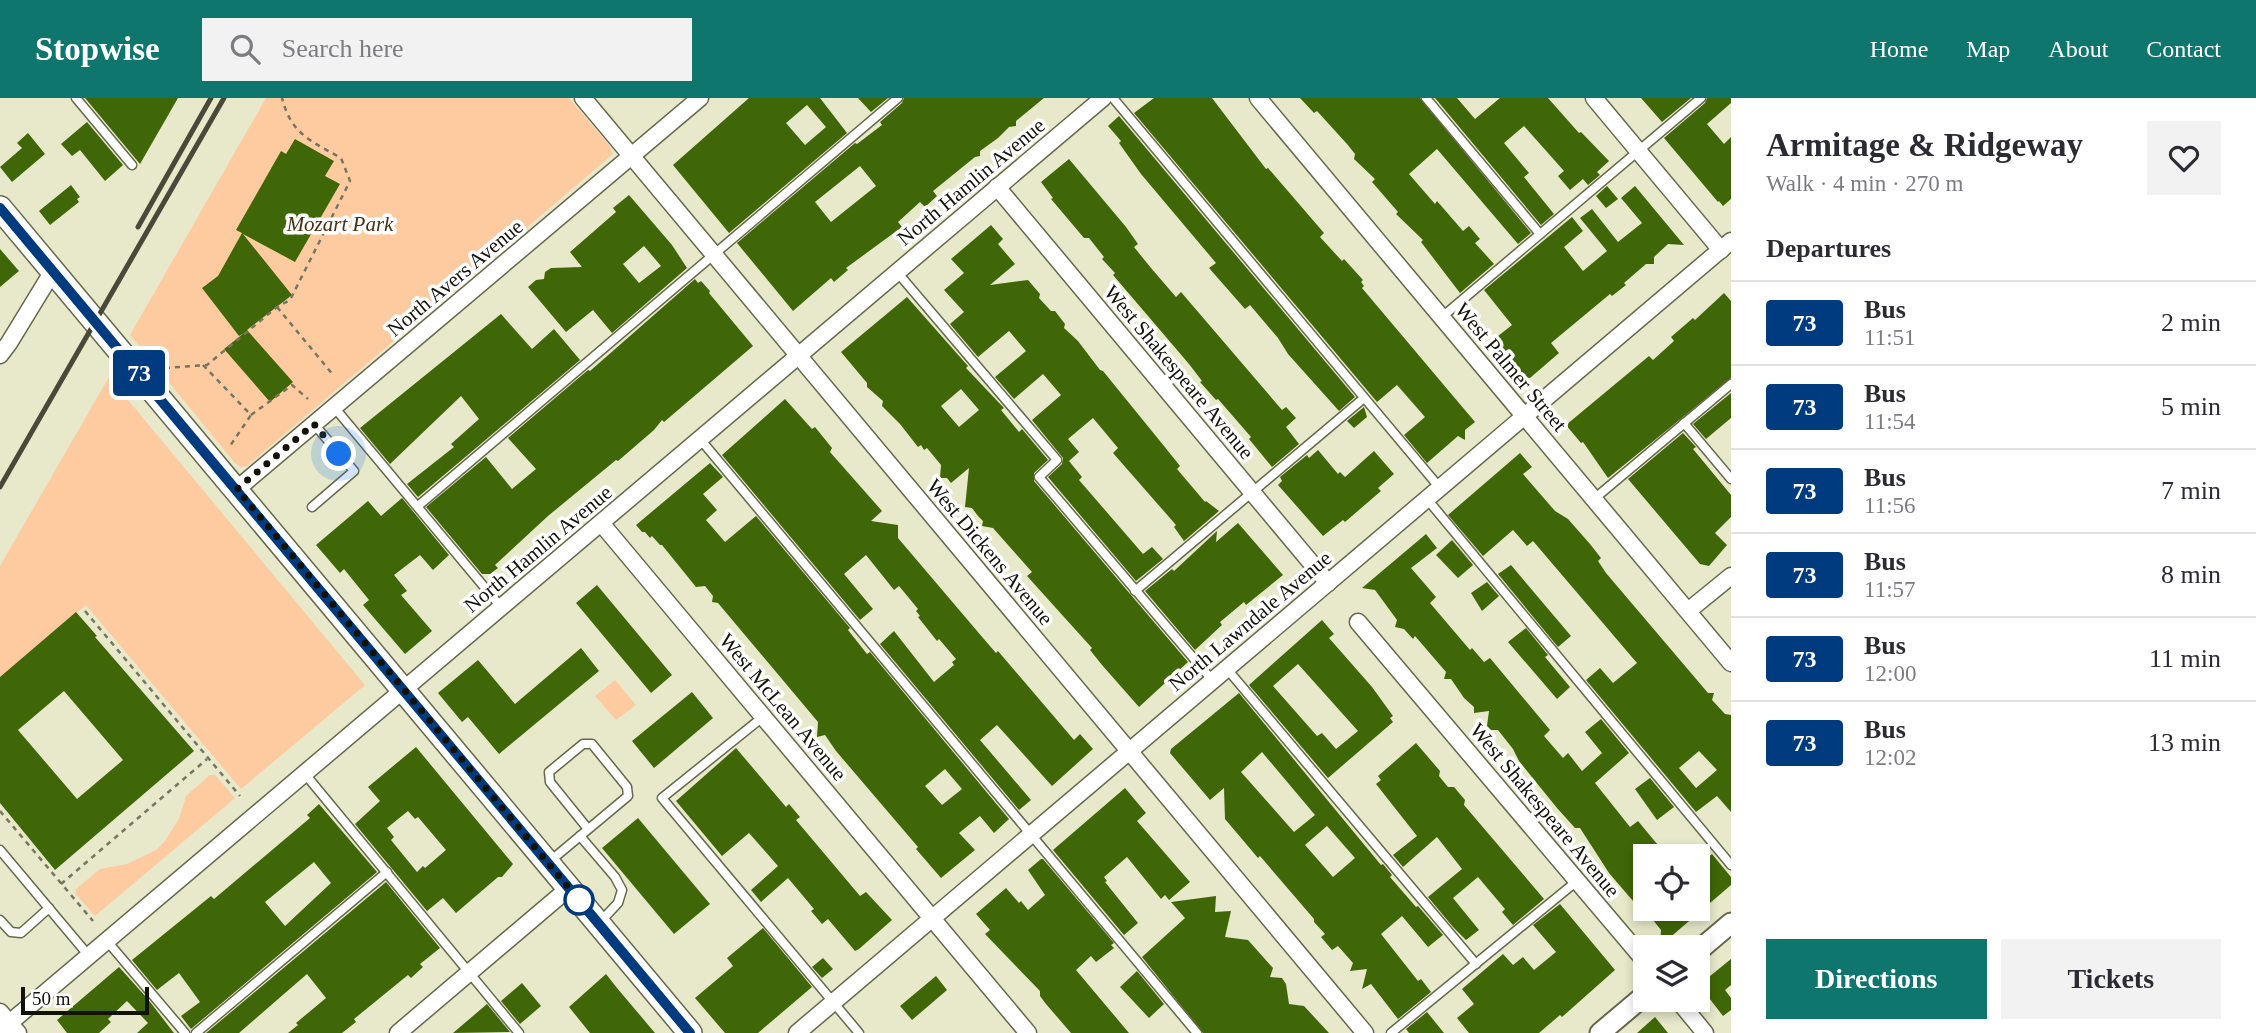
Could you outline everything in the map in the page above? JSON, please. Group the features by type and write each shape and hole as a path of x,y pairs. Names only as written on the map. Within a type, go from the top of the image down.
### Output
{"main road":[{"path":"0,208 690,1033"}],"street":[{"name":"West Dickens Avenue","path":"583,98 1365,1033"},
{"name":"North Avers Avenue","path":"237,489 700,98"},
{"name":"North Hamlin Avenue","path":"7,1025 1103,98"},
{"name":"West Palmer Street","path":"1258,98 1731,663"},
{"path":"1594,98 1726,246"},
{"name":"West Shakespeare Avenue","path":"997,187 1328,583"},
{"name":"North Lawndale Avenue","path":"797,1033 1726,246"},
{"path":"0,355 52,271"},
{"name":"West McLean Avenue","path":"601,523 1028,1033"},
{"path":"1688,611 1731,576"},
{"name":"West Shakespeare Avenue","path":"1358,622 1633,947"},
{"path":"398,1033 569,888"},
{"path":"1710,941 1731,923"},
{"path":"1600,1033 1633,1005"},
{"path":"1688,1012 1705,1033"}],"lane":[{"path":"76,98 132,165"},
{"path":"418,506 898,98"},
{"path":"1113,98 1440,488"},
{"path":"1426,98 1540,234"},
{"path":"1442,317 1701,98"},
{"path":"897,272 1057,460 1039,477 1213,681"},
{"path":"1594,499 1731,384"},
{"path":"1135,591 1364,398"},
{"path":"334,407 501,607"},
{"path":"1684,423 1731,479"},
{"path":"312,507 354,471 314,424"},
{"path":"700,439 1197,1033"},
{"path":"1427,499 1731,865"},
{"path":"1227,669 1476,964"},
{"path":"764,716 662,798 859,1033"},
{"path":"548,863 589,829 628,796 627,787 592,744 583,744 549,772 550,782 589,829"},
{"path":"304,774 519,1033"},
{"path":"580,836 615,877 622,890 618,903 598,923"},
{"path":"0,850 89,956"},
{"path":"196,1033 387,872"},
{"path":"1391,1033 1577,881"},
{"path":"0,920 11,932 21,933 49,908"},
{"path":"107,941 185,1033"}],"path":[{"path":"165,368 207,365 277,307 290,300 350,181 341,158 305,138 286,116 282,98"},
{"path":"277,307 334,376"},
{"path":"204,365 251,415"},
{"path":"230,446 251,415 292,385 308,398"},
{"path":"85,611 240,796"},
{"path":"61,884 207,759"},
{"path":"0,811 93,921"}],"green space":[{"name":"Mozart Park","path":"266,98 569,98 609,145 613,154 247,466 241,467 130,335"},
{"path":"109,377 365,685 241,789 86,605 0,677 0,566"},
{"path":"615,680 636,705 616,720 595,696"},
{"path":"210,775 215,775 235,798 95,916 75,893 76,889 100,869 127,864 156,850 179,819 186,796"}],"building":[{"path":"85,98 178,98 140,164"},
{"path":"749,98 820,98 847,133 729,233 673,165","holes":["807,105 826,127 805,145 786,123"]},
{"path":"858,98 888,98 871,112"},
{"path":"904,98 1044,98 1016,121 1016,126 1009,127 980,151 980,156 975,157 933,191 937,196 925,207 920,202 898,222 902,227 846,268 848,270 834,282 831,278 793,311 737,243 855,143 882,125 880,122 902,103","holes":["860,166 876,186 831,222 815,202"]},
{"path":"1154,98 1212,98 1266,169 1268,168 1324,233 1320,237 1363,280 1362,288 1475,422 1465,430 1465,440 1458,436 1427,463 1404,435 1425,417 1397,385 1377,402 1134,113"},
{"path":"1300,98 1420,98 1531,233 1518,244 1437,149 1409,174 1463,231 1469,226 1480,239 1475,243 1494,264 1460,293 1421,242 1423,240 1396,214 1398,212 1372,182 1375,179 1354,159 1355,154 1347,144 1317,111 1314,113"},
{"path":"1435,98 1457,98 1475,119 1500,98 1548,98 1609,161 1597,172 1600,175 1588,185 1583,179 1570,190 1558,176 1564,171 1524,126 1504,143 1529,173 1524,177 1554,214 1541,225"},
{"path":"1641,98 1691,98 1662,122"},
{"path":"1707,98 1731,98 1731,103 1707,124 1724,144 1731,137 1731,199 1723,206 1664,138 1705,103"},
{"path":"1119,116 1355,397 1339,411 1288,354 1250,305 1245,309 1209,268 1216,263 1141,174 1119,143 1121,141 1108,126"},
{"path":"87,122 123,165 105,181 80,150 72,156 61,144"},
{"path":"28,133 45,154 12,182 0,167 22,148 17,143"},
{"path":"295,139 334,161 325,176 340,184 295,262 243,234 292,295 247,330 293,382 270,402 224,349 244,333 239,336 202,288 218,276 242,233 236,230 281,151 286,154"},
{"path":"1069,159 1126,227 1138,244 1134,247 1176,297 1181,292 1282,410 1286,407 1296,418 1286,427 1299,444 1272,467 1249,439 1251,437 1200,382 1202,381 1189,364 1113,275 1115,273 1089,238 1084,238 1051,199 1053,198 1041,182"},
{"path":"71,185 80,197 77,199 79,202 50,225 39,211"},
{"path":"1607,186 1618,199 1606,208 1596,196"},
{"path":"1635,186 1684,245 1668,244 1654,257 1654,264 1646,264 1624,283 1626,285 1612,296 1610,294 1551,343 1559,353 1530,378 1524,377 1493,340 1512,325 1484,290 1572,217 1583,231 1564,247 1583,271 1607,251 1580,218 1592,209 1618,242 1642,223 1621,198"},
{"path":"629,195 672,245 687,268 612,333 593,310 566,332 528,287 536,280 544,279 545,272 551,268 582,267 570,252 616,212 613,208","holes":["644,246 661,266 639,283 623,264"]},
{"path":"991,225 1003,239 998,244 1015,264 990,285 1028,280 1040,294 1039,298 1051,311 1055,311 1065,324 1064,328 1078,341 1180,466 1177,469 1205,502 1219,511 1184,541 1174,527 1176,525 1113,453 1118,448 1093,418 1068,439 1079,452 1069,461 1082,477 1079,480 1143,554 1152,547 1163,559 1136,581 1048,477 1062,464 1063,458 1032,420 1061,395 1043,374 1014,399 995,377 1026,351 1009,331 978,357 950,324 964,312 944,290 964,273 951,259"},
{"path":"0,249 19,271 0,287"},
{"path":"695,279 698,283 701,281 710,291 753,346 664,422 662,420 618,461 548,516 495,565 498,568 490,574 482,574 426,507 486,457 512,489 536,469 508,438"},
{"path":"1724,293 1731,301 1731,378 1608,478 1583,442 1581,443 1566,425 1649,356 1653,360 1674,341 1671,337 1693,318 1695,320"},
{"path":"907,297 968,366 966,368 1004,408 1001,410 1019,432 1022,429 1048,460 1034,473 1034,481 1188,662 1139,707 1090,650 1092,648 1027,576 1032,572 993,528 982,526 983,521 972,508 965,507 969,468 951,483 947,478 940,478 941,465 927,448 924,450 921,445 918,447 882,406 883,401 867,387 867,383 841,352","holes":["961,389 979,410 959,427 941,406"]},
{"path":"501,314 532,349 554,329 580,360 418,497 407,484 454,447 451,444 479,419 461,396 390,464 360,428"},
{"path":"1731,393 1731,418 1706,439 1693,424"},
{"path":"785,399 812,429 815,427 832,448 830,452 882,511 871,521 898,525 898,538 996,653 998,651 1074,740 1080,734 1093,749 1052,786 997,725 980,740 1031,800 1019,810 880,644 894,631 934,682 954,665 952,662 956,659 918,617 918,609 899,586 894,590 866,555 844,574 873,609 860,620 722,455"},
{"path":"1364,407 1367,417 1354,428 1347,421"},
{"path":"1683,433 1731,495 1731,517 1715,533 1727,545 1709,566 1700,564 1628,479"},
{"path":"1318,450 1338,474 1340,472 1345,477 1374,451 1394,474 1378,488 1381,491 1345,522 1343,520 1323,536 1278,485 1282,481 1280,477 1307,455 1309,458"},
{"path":"1520,453 1532,467 1523,474 1555,511 1568,519 1590,544 1601,558 1598,561 1606,573 1708,693 1714,693 1712,700 1725,714 1731,715 1731,812 1717,796 1696,812 1586,680 1600,668 1613,683 1637,663 1533,541 1527,546 1513,530 1483,556 1448,515","holes":["1699,751 1717,770 1696,788 1679,768"]},
{"path":"710,463 723,477 703,494 717,510 706,520 725,542 756,516 850,628 848,630 867,654 870,652 1009,819 994,833 980,816 959,833 975,850 941,878 825,735 817,737 818,722 718,603 712,602 713,596 705,586 696,587 662,545 636,525","holes":["945,769 962,789 942,805 925,786"]},
{"path":"402,498 449,555 433,570 420,555 394,575 407,591 401,595 432,631 405,654 363,605 369,600 344,569 340,573 316,545 368,501 381,516"},
{"path":"1238,523 1283,575 1220,622 1222,625 1195,650 1145,591 1172,569 1174,571 1217,531 1216,542"},
{"path":"1426,534 1437,548 1411,568 1436,597 1430,603 1470,650 1472,648 1484,662 1490,658 1550,730 1544,736 1563,758 1568,753 1582,771 1602,753 1585,732 1601,719 1629,753 1595,783 1630,827 1638,821 1657,844 1633,844 1633,901 1609,873 1580,828 1575,828 1557,808 1498,730 1491,730 1487,726 1489,711 1474,713 1474,707 1451,679 1444,679 1446,672 1415,636 1413,639 1404,629 1395,627 1397,620 1375,590 1362,588"},
{"path":"1452,540 1473,565 1458,578 1436,555"},
{"path":"1511,565 1571,636 1558,647 1498,574"},
{"path":"1487,582 1499,596 1482,611 1471,593"},
{"path":"597,585 672,675 651,693 576,603"},
{"path":"76,612 194,751 55,870 0,803 0,677","holes":["64,691 123,760 77,799 18,730"]},
{"path":"1322,620 1334,634 1329,638 1372,687 1393,716 1390,718 1393,722 1328,778 1249,685","holes":["1298,664 1358,731 1336,749 1322,733 1317,736 1273,686"]},
{"path":"1526,628 1548,655 1545,657 1570,687 1557,699 1508,642"},
{"path":"581,648 599,671 499,754 468,717 462,722 438,693 478,660 515,704"},
{"path":"692,692 713,718 654,768 632,741"},
{"path":"1239,693 1381,865 1383,864 1392,875 1390,877 1443,935 1428,947 1402,916 1381,934 1418,981 1421,979 1431,992 1398,1019 1371,984 1362,989 1367,969 1350,971 1353,963 1338,946 1332,950 1321,937 1325,934 1314,919 1225,819 1224,788 1210,800 1170,753 1171,749","holes":["1262,752 1315,815 1294,832 1241,772","1327,826 1355,858 1333,877 1305,845"]},
{"path":"1416,743 1440,771 1439,776 1448,787 1454,787 1465,800 1464,805 1544,899 1513,925 1502,912 1505,909 1478,877 1453,898 1479,930 1466,940 1453,927 1428,897 1462,869 1437,837 1403,867 1393,855 1417,836 1376,784 1381,780 1378,776"},
{"path":"416,747 513,864 502,877 498,877 456,913 443,898 427,911 355,824 380,801 368,787","holes":["408,811 415,819 418,817 446,850 417,872 391,840 394,837 387,828"]},
{"path":"736,748 786,807 789,804 800,817 796,820 860,896 866,892 892,920 859,949 855,951 828,919 822,924 811,911 814,909 788,878 761,902 751,890 778,866 749,833 722,856 676,801"},
{"path":"1650,778 1674,807 1657,820 1635,789"},
{"path":"1125,788 1146,813 1137,821 1190,882 1169,900 1165,895 1161,899 1127,857 1104,877 1107,881 1105,882 1138,923 1124,935 1053,850"},
{"path":"319,804 377,872 191,1029 181,1016 200,1002 179,973 157,990 132,960 211,896 214,899 310,818 307,815","holes":["314,862 331,883 285,926 265,902"]},
{"path":"638,818 710,904 674,934 602,848"},
{"path":"1712,854 1731,877 1731,885 1710,903"},
{"path":"1041,859 1114,943 1111,945 1114,948 1096,962 1091,956 1076,970 1129,1033 1071,1033 1040,996 1040,991 985,934 990,930 976,914 1006,888 1028,910 1045,895 1028,870"},
{"path":"386,882 440,948 420,964 423,967 411,978 408,975 354,1019 356,1022 342,1033 288,1033 326,998 307,974 239,1033 206,1033"},
{"path":"1216,896 1215,912 1231,911 1225,937 1248,940 1273,968 1270,977 1282,978 1286,984 1289,1004 1304,1006 1329,1033 1203,1033 1142,957 1185,918 1171,902"},
{"path":"1560,904 1615,970 1562,1017 1560,1015 1539,1033 1469,1033 1457,1018 1474,1004 1462,989 1503,954 1513,965 1523,957 1534,970 1556,952 1533,925"},
{"path":"1654,921 1689,921 1673,935 1661,935 1661,930"},
{"path":"763,928 812,987 758,1033 725,1033 695,998 733,966 727,958"},
{"path":"823,958 833,969 822,978 812,967"},
{"path":"1731,959 1731,985 1725,990 1731,998 1731,1010 1723,1016 1710,999 1710,976"},
{"path":"119,967 174,1033 137,1033 148,1023 127,1001 108,1019 111,1022 99,1033 67,1033 57,1020"},
{"path":"1137,971 1164,1004 1149,1018 1120,987"},
{"path":"606,974 655,1033 590,1033 569,1007"},
{"path":"936,976 947,990 912,1020 900,1006"},
{"path":"522,983 541,1006 520,1024 501,1001"},
{"path":"487,1004 510,1032 453,1033"},
{"path":"1427,1012 1444,1033 1409,1033 1406,1029"},
{"path":"1655,1017 1668,1033 1637,1033"}],"railway":[{"path":"138,227 211,98"},
{"path":"0,487 224,98"}],"bus line":[{"name":"73","path":"0,208 690,1033"}],"route":[{"path":"339,454 314,424 237,489 583,905 579,900"}]}
